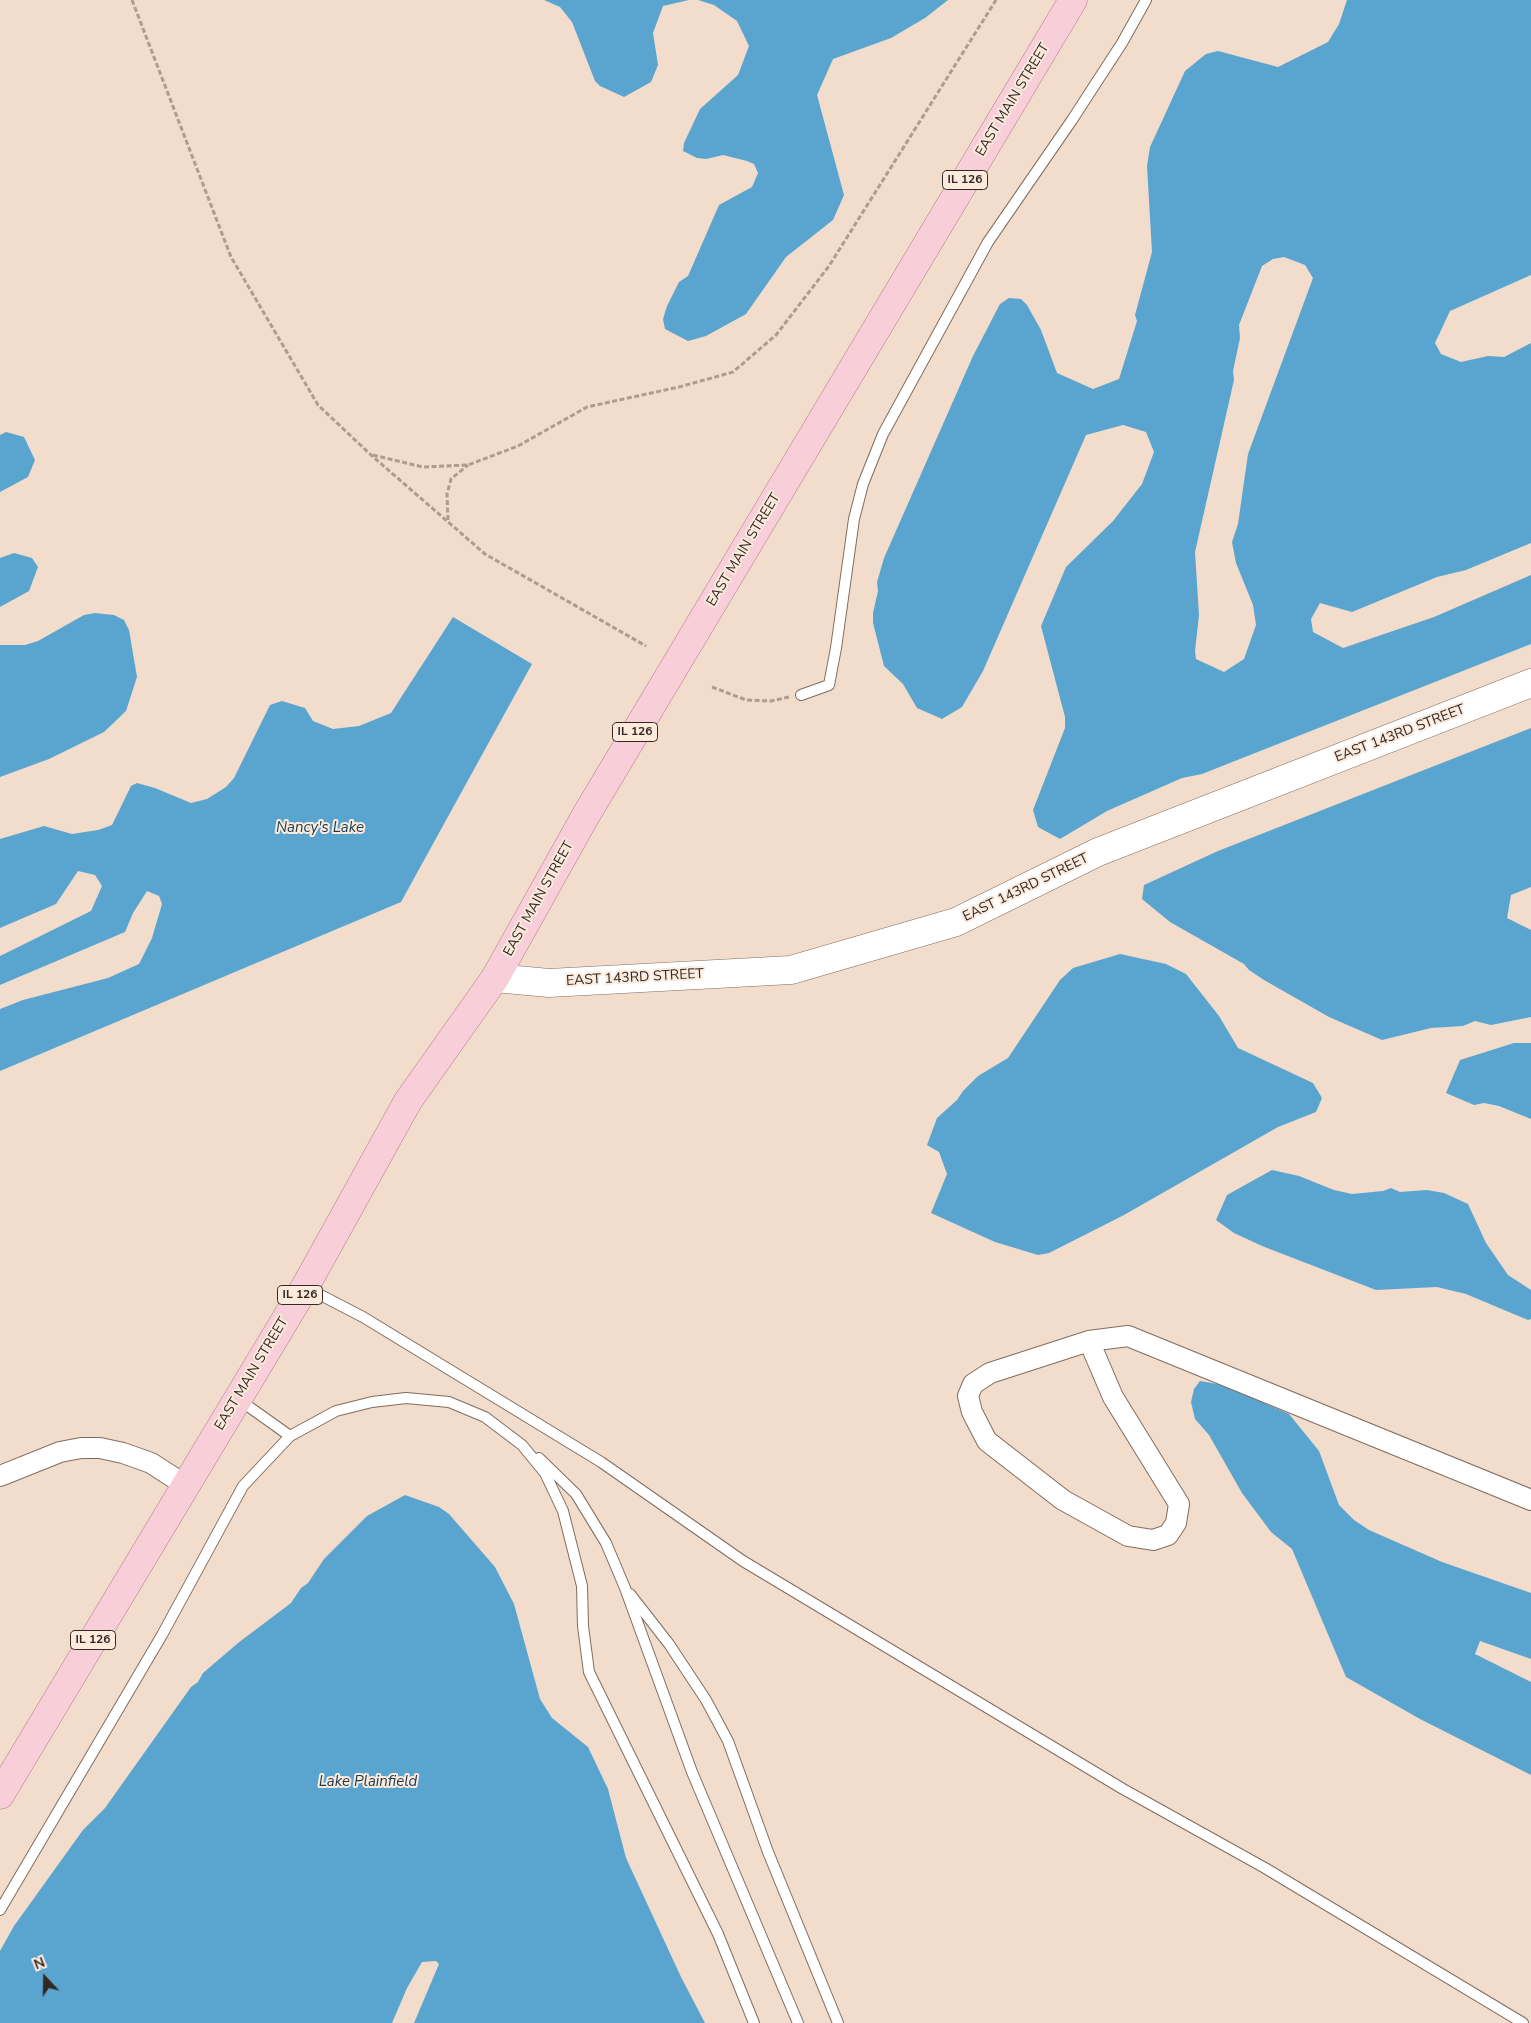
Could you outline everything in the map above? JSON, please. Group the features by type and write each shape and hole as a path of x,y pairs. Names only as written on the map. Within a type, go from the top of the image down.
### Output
{"main road":[{"name":"EAST MAIN STREET","path":"0,1795 305,1287 408,1101 495,978 586,815 1073,0"}],"street":[{"name":"EAST 143RD STREET","path":"495,978 549,983 790,970 956,922 1098,852 1531,683"},
{"path":"1089,1342 1113,1397 1179,1504 1176,1523 1168,1535 1153,1540 1128,1536 1064,1500 987,1441 972,1412 968,1396 973,1384 990,1373 1089,1342 1128,1336 1531,1500"},
{"path":"0,1476 60,1452 81,1448 100,1448 123,1453 151,1463 185,1485"}],"lane":[{"path":"801,695 829,685 854,519 863,484 883,434 988,242 1122,44 1146,0"},
{"path":"305,1287 363,1317 601,1462 743,1561 1123,1789 1264,1868 1523,2023"},
{"path":"237,1398 290,1436"},
{"path":"0,1910 162,1635 243,1486 290,1436 336,1411 372,1402 406,1398 450,1402 485,1417 550,1467 576,1494 606,1543 625,1588 692,1772 798,2023"},
{"path":"522,1445 546,1473 562,1511 582,1586 583,1626 589,1672 718,1934 754,2023"},
{"path":"625,1588 669,1644 706,1700 728,1741 768,1852 838,2023"}],"path":[{"path":"132,0 231,257 318,405 371,455 485,554 646,646"},
{"path":"371,455 423,467 468,465 518,446 588,407 679,387 733,372 776,335 829,266 996,0"},
{"path":"448,521 447,494 451,479 468,465"},
{"path":"712,687 746,700 771,701 801,695"}],"water":[{"path":"544,0 689,0 663,6 653,33 658,65 651,82 624,97 600,86 595,81 572,22 560,7"},
{"path":"698,0 948,0 925,18 891,38 833,59 817,95 844,195 833,220 786,257 746,314 706,336 688,341 665,329 663,319 667,306 679,282 688,276 719,205 752,187 758,173 754,164 747,161 723,155 706,159 697,158 683,151 684,143 700,109 738,75 749,46 737,21 714,5"},
{"path":"1347,0 1531,0 1531,275 1450,311 1435,343 1441,354 1461,362 1488,356 1504,357 1531,343 1531,543 1466,570 1437,577 1352,612 1320,603 1311,619 1313,632 1343,648 1434,617 1531,575 1531,644 1202,774 1182,778 1107,811 1060,839 1038,827 1033,810 1065,728 1065,717 1041,626 1066,567 1113,521 1142,484 1154,452 1146,432 1123,425 1086,435 983,671 962,707 942,719 917,708 903,684 884,666 873,623 873,613 878,591 877,582 884,558 973,356 1000,304 1009,298 1021,299 1027,305 1041,330 1057,373 1093,389 1119,379 1137,321 1135,315 1152,252 1147,166 1150,147 1185,71 1206,54 1218,51 1278,67 1328,42 1339,24","holes":["1284,257 1305,265 1313,278 1248,454 1238,524 1232,542 1236,563 1253,605 1256,625 1244,659 1224,672 1196,659 1195,651 1199,615 1195,552 1234,380 1233,371 1240,338 1239,325 1262,266 1273,259"]},
{"path":"6,432 24,437 35,460 28,477 0,492 0,435"},
{"path":"14,553 32,558 38,567 29,591 0,607 0,558"},
{"path":"95,613 114,615 124,620 129,630 137,677 126,711 104,732 49,759 0,777 0,645 25,645 38,641 84,615"},
{"name":"Nancy's Lake","path":"453,617 532,664 401,902 0,1071 0,1009 23,1000 108,978 139,964 152,938 162,904 159,896 147,891 133,913 125,932 0,985 0,956 91,911 102,886 95,875 78,871 56,904 0,928 0,839 44,826 72,834 98,830 112,825 131,786 137,783 155,788 191,803 207,799 226,787 234,778 270,705 282,701 305,708 313,721 333,729 359,726 391,713"},
{"path":"1531,728 1531,887 1511,895 1507,918 1531,930 1531,1017 1491,1025 1475,1021 1463,1026 1431,1028 1382,1040 1329,1017 1264,980 1249,970 1244,964 1170,922 1142,899 1144,885 1218,851"},
{"path":"1120,954 1166,964 1186,974 1219,1016 1238,1048 1313,1083 1322,1098 1316,1112 1278,1127 1124,1215 1049,1253 1038,1255 995,1242 931,1213 947,1174 939,1152 927,1145 937,1118 957,1100 978,1076 1008,1058 1060,980 1073,968"},
{"path":"1514,1043 1531,1043 1531,1119 1499,1106 1484,1103 1474,1105 1446,1093 1460,1060"},
{"path":"1272,1170 1299,1176 1334,1190 1352,1194 1383,1191 1391,1188 1400,1192 1427,1190 1444,1193 1468,1204 1486,1243 1508,1275 1531,1290 1531,1319 1528,1320 1466,1294 1437,1287 1376,1290 1262,1246 1234,1233 1216,1220 1227,1195"},
{"path":"1200,1381 1223,1385 1289,1414 1319,1451 1339,1505 1354,1520 1369,1530 1442,1562 1531,1593 1531,1659 1480,1641 1475,1654 1531,1682 1531,1775 1420,1719 1346,1677 1292,1549 1271,1532 1242,1493 1209,1435 1195,1419 1191,1402 1194,1389"},
{"name":"Lake Plainfield","path":"405,1495 439,1507 449,1514 495,1567 514,1604 540,1699 552,1718 588,1747 608,1789 626,1858 681,1977 705,2023 414,2023 439,1964 436,1961 422,1962 407,1988 392,2023 0,2023 0,1951 14,1926 83,1830 105,1808 191,1687 198,1682 203,1673 238,1643 291,1603 301,1588 308,1583 324,1559 367,1516"}]}
